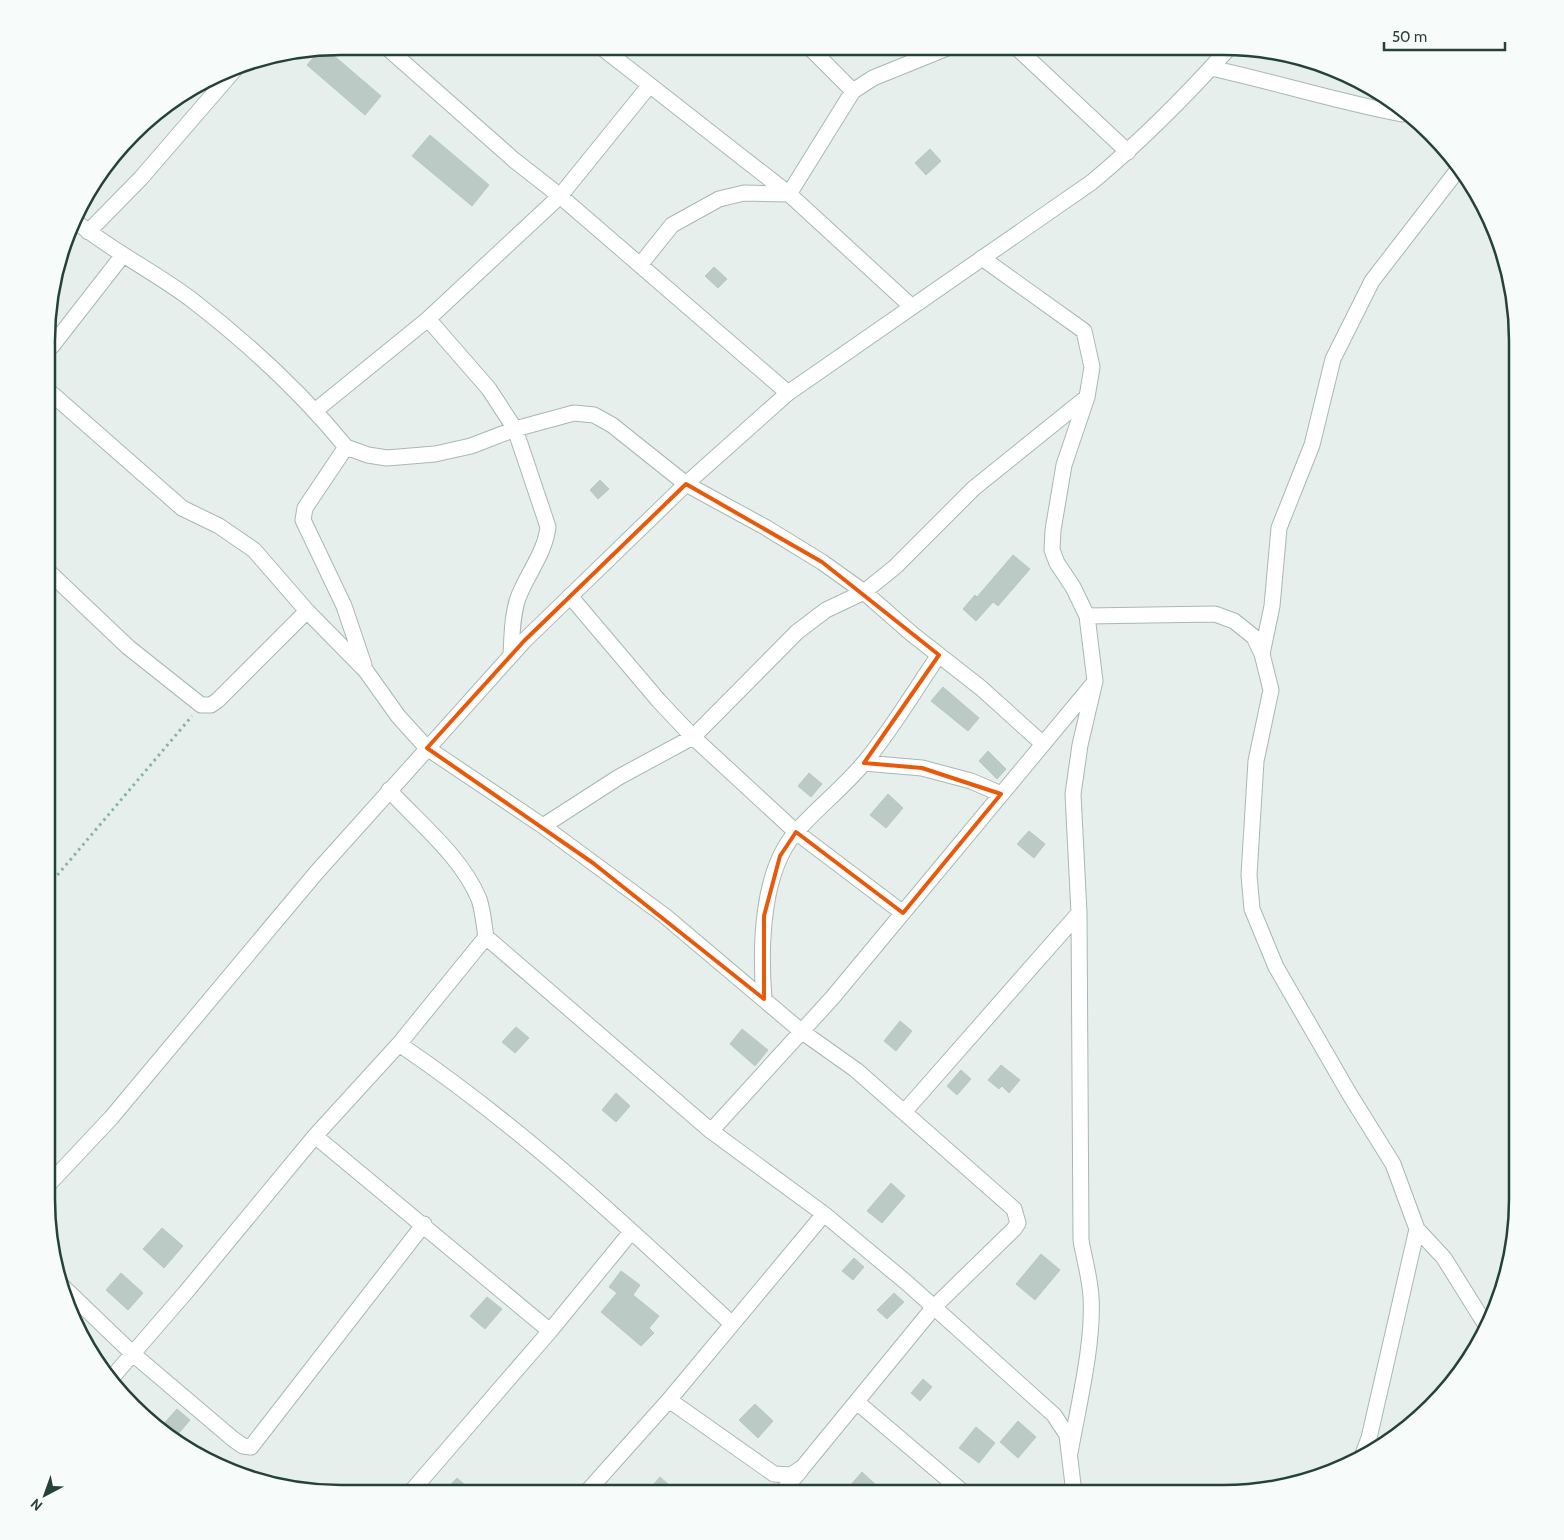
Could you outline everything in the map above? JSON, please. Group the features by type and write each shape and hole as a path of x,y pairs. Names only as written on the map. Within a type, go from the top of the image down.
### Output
{"street":[{"path":"401,55 514,160 560,196 788,394"},
{"path":"611,55 789,194 912,306"},
{"path":"817,55 853,91"},
{"path":"789,194 853,91 873,78 929,55"},
{"path":"1024,55 1128,152"},
{"path":"55,1178 111,1118 316,873 511,655 686,484 788,394 1092,182 1128,152 1223,55"},
{"path":"1211,68 1289,86 1353,104 1395,113"},
{"path":"88,232 141,178 224,80"},
{"path":"316,410 428,319 560,196 649,86"},
{"path":"1262,654 1272,606 1279,528 1312,445 1333,359 1372,281 1455,174"},
{"path":"640,265 672,225 719,199 744,194 789,194"},
{"path":"80,225 191,300 278,372 316,410 346,447 368,455 387,458 436,454 471,446 515,429 574,413 594,415 612,425 686,484 765,527 822,562 864,592 981,688 1043,744"},
{"path":"55,342 123,255"},
{"path":"982,258 1084,331 1092,367 1087,397 1064,466 1053,530 1052,550 1057,563 1073,587 1087,616 1095,681 1080,745 1073,794 1078,913 1081,1240 1090,1276 1092,1299 1088,1348 1070,1453"},
{"path":"428,319 489,389 515,429 548,527 546,540 518,599 512,623 511,655"},
{"path":"55,397 182,508 219,526 254,550 307,611 366,671 398,716 427,748 543,826 665,916 801,1031 856,1070 905,1111 1014,1209 1018,1223 1014,1229 934,1307 858,1403 788,1485"},
{"path":"543,826 619,778 694,738 797,632 826,610 864,592 895,567 974,488 1087,397"},
{"path":"346,447 304,508 303,520 344,606 366,671"},
{"path":"55,578 128,647 201,705 211,705 218,700 307,611"},
{"path":"570,596 659,701 694,738 796,832 903,913"},
{"path":"1087,616 1215,614 1234,621 1254,637 1262,654 1271,690 1256,761 1249,875 1252,909 1276,967 1393,1164 1417,1229 1444,1258 1482,1320"},
{"path":"764,999 761,963 764,916 780,856 796,832 864,763 939,654"},
{"path":"711,1131 832,997 1095,681"},
{"path":"864,763 922,768 971,781 1000,794"},
{"path":"389,790 458,863 469,878 480,901 486,937 711,1131 824,1214 934,1307 1054,1415 1067,1435 1073,1485"},
{"path":"905,1111 1078,913"},
{"path":"115,1374 315,1136 399,1044 486,937"},
{"path":"399,1044 488,1108 631,1232 732,1324"},
{"path":"315,1136 424,1224 550,1331"},
{"path":"593,1485 669,1400 824,1214"},
{"path":"72,1295 133,1354 233,1439 243,1446 251,1447 424,1224"},
{"path":"1365,1448 1417,1229"},
{"path":"417,1485 550,1331 631,1232"},
{"path":"669,1400 774,1474 791,1474 803,1467"},
{"path":"858,1403 955,1485"}],"path":[{"path":"55,878 201,705"}],"highlighted area":[{"path":"686,484 822,562 939,655 864,763 922,768 1001,794 903,913 796,832 780,856 764,916 764,999 593,863 427,748 524,641"}],"building":[{"path":"333,55 381,96 365,115 307,65 314,56"},
{"path":"430,135 489,185 472,206 412,156"},
{"path":"930,149 941,161 926,175 915,163"},
{"path":"714,267 727,279 718,288 705,276"},
{"path":"600,480 609,489 598,499 590,490"},
{"path":"1013,555 1030,569 998,606 993,602 976,621 963,609 975,595 977,597"},
{"path":"943,687 979,718 968,731 931,701"},
{"path":"988,751 1006,769 997,779 979,761"},
{"path":"809,773 822,784 811,797 798,786"},
{"path":"888,794 903,808 886,828 870,815"},
{"path":"1029,831 1045,844 1034,858 1017,844"},
{"path":"900,1021 912,1031 896,1051 884,1041"},
{"path":"516,1027 529,1038 515,1053 502,1042"},
{"path":"742,1029 768,1050 755,1066 730,1044"},
{"path":"1001,1065 1020,1080 1009,1093 1002,1086 999,1089 988,1080"},
{"path":"961,1070 971,1079 957,1095 947,1086"},
{"path":"616,1093 630,1106 616,1122 602,1110"},
{"path":"891,1183 905,1196 882,1223 867,1211"},
{"path":"162,1228 183,1246 164,1268 143,1249"},
{"path":"1041,1254 1060,1270 1035,1300 1016,1284"},
{"path":"854,1258 864,1267 853,1280 842,1271"},
{"path":"621,1271 640,1285 633,1295 659,1316 649,1328 654,1333 641,1346 601,1312 617,1293 609,1287"},
{"path":"121,1273 143,1293 128,1310 106,1290"},
{"path":"894,1293 904,1302 887,1319 877,1310"},
{"path":"487,1297 502,1309 485,1329 470,1316"},
{"path":"923,1379 932,1387 920,1401 911,1393"},
{"path":"755,1404 773,1421 758,1438 739,1420"},
{"path":"177,1409 190,1420 178,1434 164,1424"},
{"path":"1018,1421 1036,1437 1018,1458 1000,1442"},
{"path":"976,1427 995,1443 979,1463 959,1448"},
{"path":"862,1472 876,1485 851,1485"},
{"path":"660,1477 669,1485 653,1485"},
{"path":"457,1478 465,1485 450,1485"}]}
